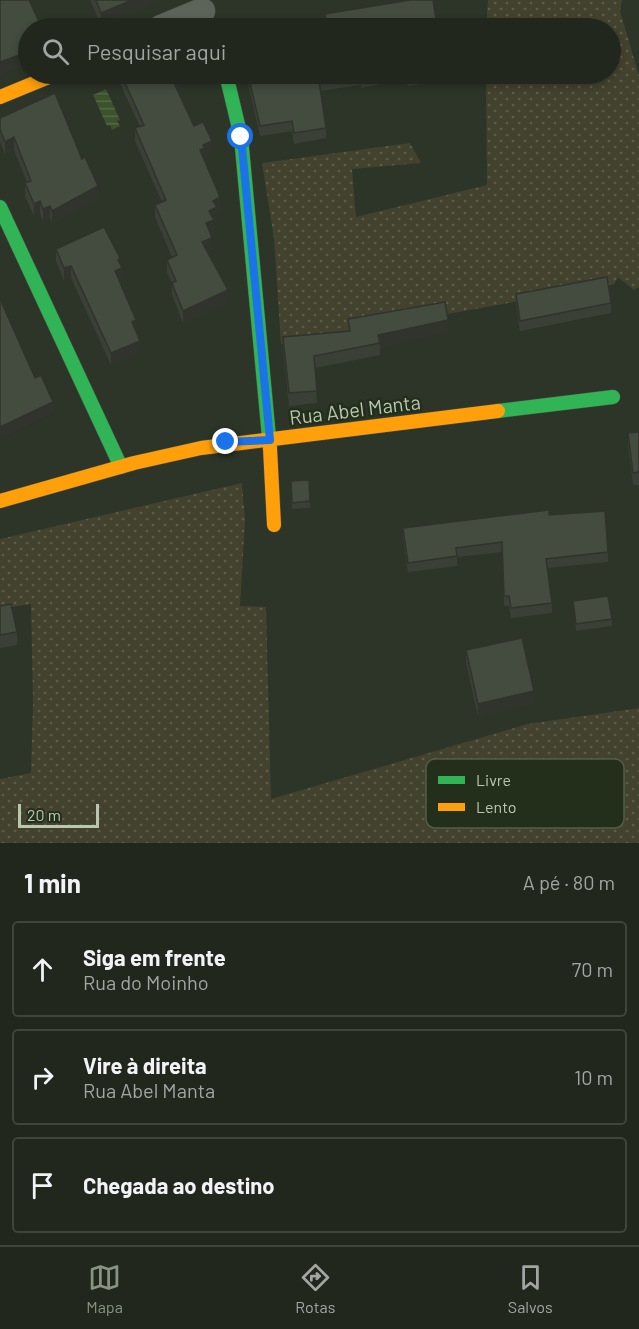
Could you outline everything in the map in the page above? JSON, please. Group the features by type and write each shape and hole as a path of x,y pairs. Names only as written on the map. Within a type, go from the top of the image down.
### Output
{"street":[{"path":"0,98 33,84"},
{"path":"228,84 241,137 270,440 274,525"},
{"path":"0,207 121,467"},
{"name":"Rua Abel Manta","path":"0,501 121,467 226,442 270,440 613,398"}],"shaded area":[{"path":"488,0 622,0 620,11 639,76 639,287 634,290 618,277 614,284 281,344 274,238 262,163 410,143 421,163 352,169 356,217 487,185 486,84 621,84 621,18 487,18"},
{"path":"106,89 120,120 117,121 120,126 112,130 110,125 107,126 93,95"},
{"path":"242,483 245,521 240,606 266,607 271,799 528,724 639,708 639,843 0,843 0,779 31,773 33,703 31,604 0,609 0,539"}],"building":[{"path":"0,0 29,0 37,18 18,18 18,56 0,62"},
{"path":"96,0 132,0 101,13"},
{"path":"410,0 433,0 436,18 326,18 325,14"},
{"path":"126,84 174,84 194,126 203,122 212,141 203,145 205,148 200,150 220,197 213,201 217,207 209,211 214,220 206,223 212,238 202,242 228,290 183,311 172,283 176,281 167,260 177,255 155,205 166,200 135,128 144,125"},
{"path":"250,84 319,84 326,128 294,133 292,121 260,126"},
{"path":"55,93 82,159 85,157 98,186 52,211 50,206 43,209 40,201 34,204 25,183 31,181 14,137 5,142 0,129 0,118"},
{"path":"104,227 120,258 118,260 122,268 115,271 136,320 132,322 140,341 111,353 71,266 64,268 56,249"},
{"path":"607,277 611,303 520,321 516,294"},
{"path":"0,299 35,378 41,375 53,402 0,427"},
{"path":"445,302 448,320 378,335 380,343 314,356 317,391 289,393 283,337 350,331 348,319"},
{"path":"639,432 639,472 633,473 628,433"},
{"path":"309,480 310,501 292,503 291,481"},
{"path":"549,510 549,515 605,511 608,552 546,559 552,603 511,608 509,596 504,596 502,542 456,548 457,556 408,563 403,528"},
{"path":"608,596 612,619 576,624 573,601"},
{"path":"11,604 17,632 0,635 0,606"},
{"path":"522,638 534,691 478,704 466,650"}],"traffic: fast":[{"path":"228,84 241,137 270,448"},
{"path":"0,207 121,467"},
{"path":"498,411 613,397"}],"traffic: slow":[{"path":"0,97 32,84"},
{"path":"0,501 134,463 201,448 498,411"},
{"path":"270,448 274,525"}],"route":[{"path":"226,442 270,440 241,137"}]}
